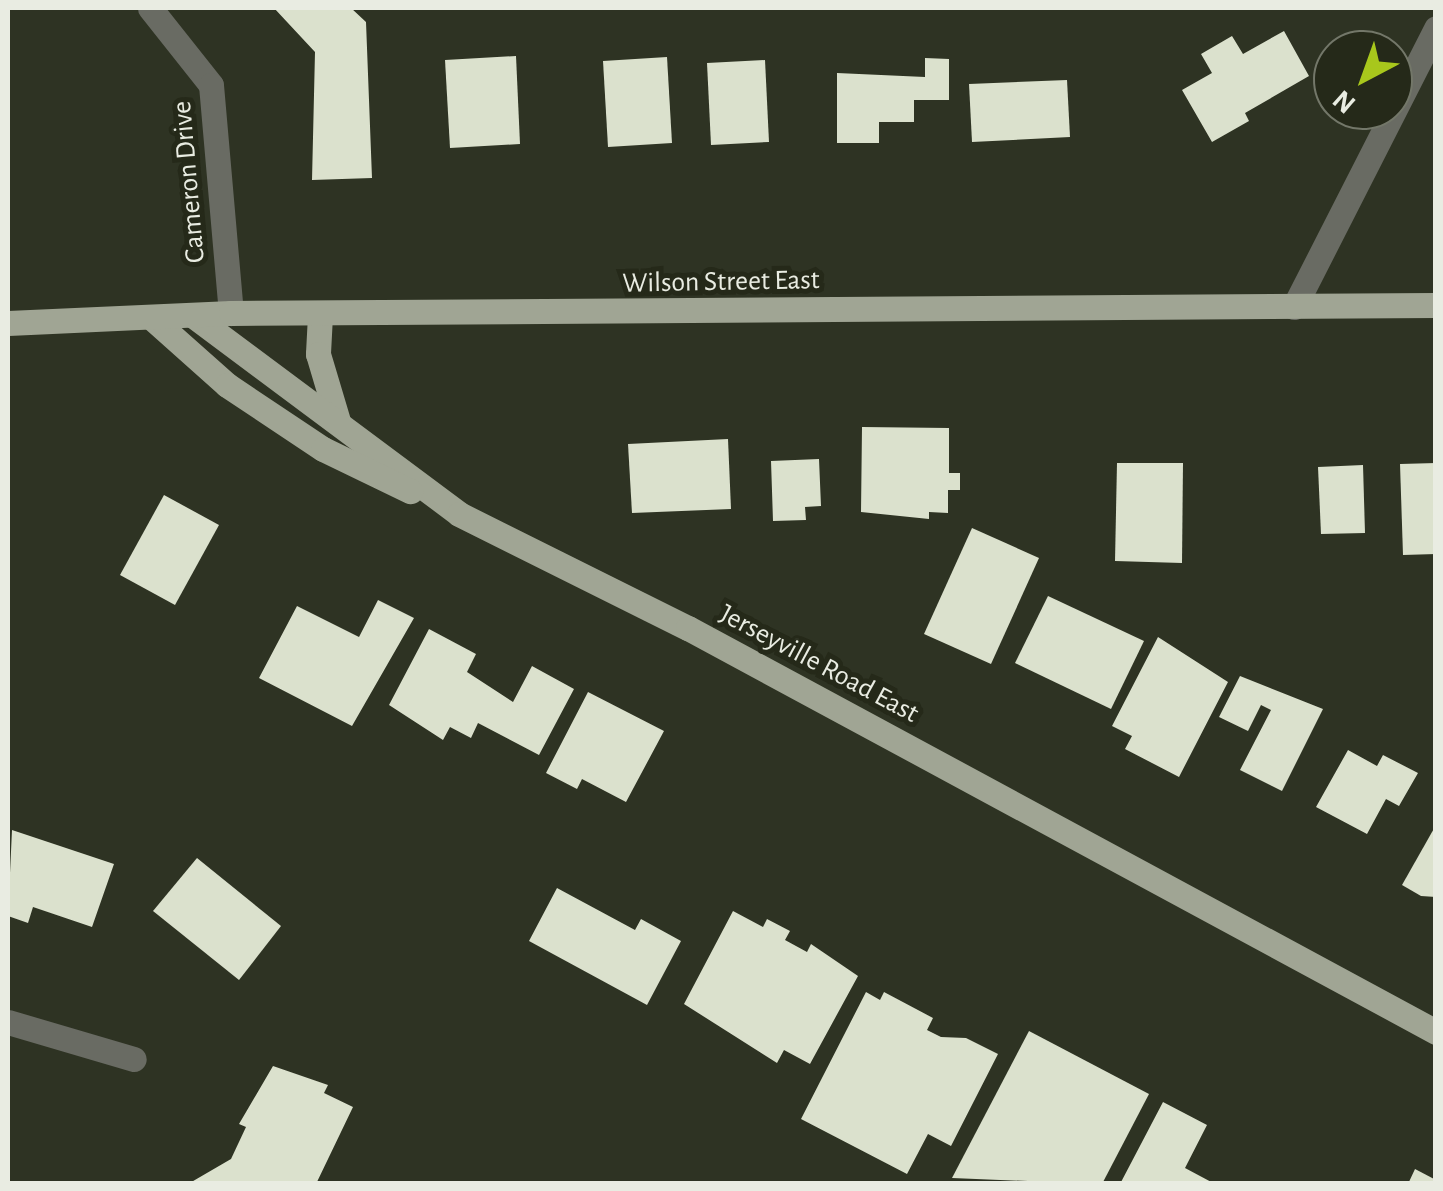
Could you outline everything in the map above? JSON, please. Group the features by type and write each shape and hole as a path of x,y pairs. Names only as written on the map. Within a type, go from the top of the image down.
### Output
{"main road":[{"name":"Wilson Street East","path":"8,324 231,314 1436,306"},
{"path":"320,315 318,354 338,421"},
{"name":"Jerseyville Road East","path":"194,318 460,514 688,628 1436,1032"},
{"path":"154,320 227,385 323,449 460,514"}],"street":[{"name":"Cameron Drive","path":"150,8 211,85 231,314"},
{"path":"1294,306 1436,28"},
{"path":"8,1022 134,1059"}],"building":[{"path":"274,8 351,8 366,22 372,178 312,180 315,52"},
{"path":"1284,31 1309,76 1245,113 1249,121 1212,142 1182,90 1212,73 1201,54 1232,36 1243,54"},
{"path":"516,56 520,144 450,148 445,60"},
{"path":"667,57 672,143 608,147 603,61"},
{"path":"925,58 949,59 949,100 914,100 914,122 879,122 879,143 837,143 837,73 925,77"},
{"path":"765,60 769,142 711,145 707,63"},
{"path":"1067,80 1070,137 972,142 969,84"},
{"path":"862,427 949,428 949,473 960,473 960,490 948,490 948,513 929,512 929,519 861,512"},
{"path":"728,439 731,509 632,513 628,444"},
{"path":"819,459 821,506 805,507 806,520 773,521 771,461"},
{"path":"1117,463 1183,463 1182,563 1115,561"},
{"path":"1436,463 1436,554 1403,555 1400,464"},
{"path":"1363,465 1365,533 1321,534 1318,467"},
{"path":"164,495 219,525 175,605 120,575"},
{"path":"972,528 1039,558 991,664 924,634"},
{"path":"1048,596 1144,641 1111,709 1015,663"},
{"path":"378,600 414,618 352,726 259,678 297,606 359,637"},
{"path":"429,629 476,654 467,672 513,702 532,666 574,689 539,755 478,723 471,738 450,727 443,740 389,705"},
{"path":"1158,637 1228,682 1179,777 1125,749 1132,736 1112,726"},
{"path":"1240,676 1323,709 1282,791 1240,770 1271,710 1261,705 1248,731 1219,717"},
{"path":"588,692 664,731 626,802 582,779 577,789 546,773"},
{"path":"1348,750 1377,766 1383,755 1418,773 1399,806 1386,799 1367,834 1316,807"},
{"path":"1436,825 1436,897 1421,896 1402,885"},
{"path":"12,830 114,864 92,927 33,907 28,923 8,916"},
{"path":"197,858 281,926 239,980 153,911"},
{"path":"557,888 635,930 641,919 681,941 647,1005 529,941"},
{"path":"733,911 763,927 767,919 790,931 785,940 807,952 811,944 858,976 810,1064 784,1050 777,1063 684,1004"},
{"path":"866,992 880,1000 884,992 933,1018 927,1030 941,1037 966,1038 998,1054 951,1146 928,1134 907,1174 801,1119"},
{"path":"1029,1031 1149,1094 1102,1184 952,1178"},
{"path":"273,1066 328,1085 324,1093 353,1107 316,1184 188,1184 231,1159 246,1127 239,1124"},
{"path":"1163,1102 1207,1125 1185,1168 1215,1184 1120,1184"},
{"path":"1415,1169 1436,1180 1436,1184 1408,1184"}]}
